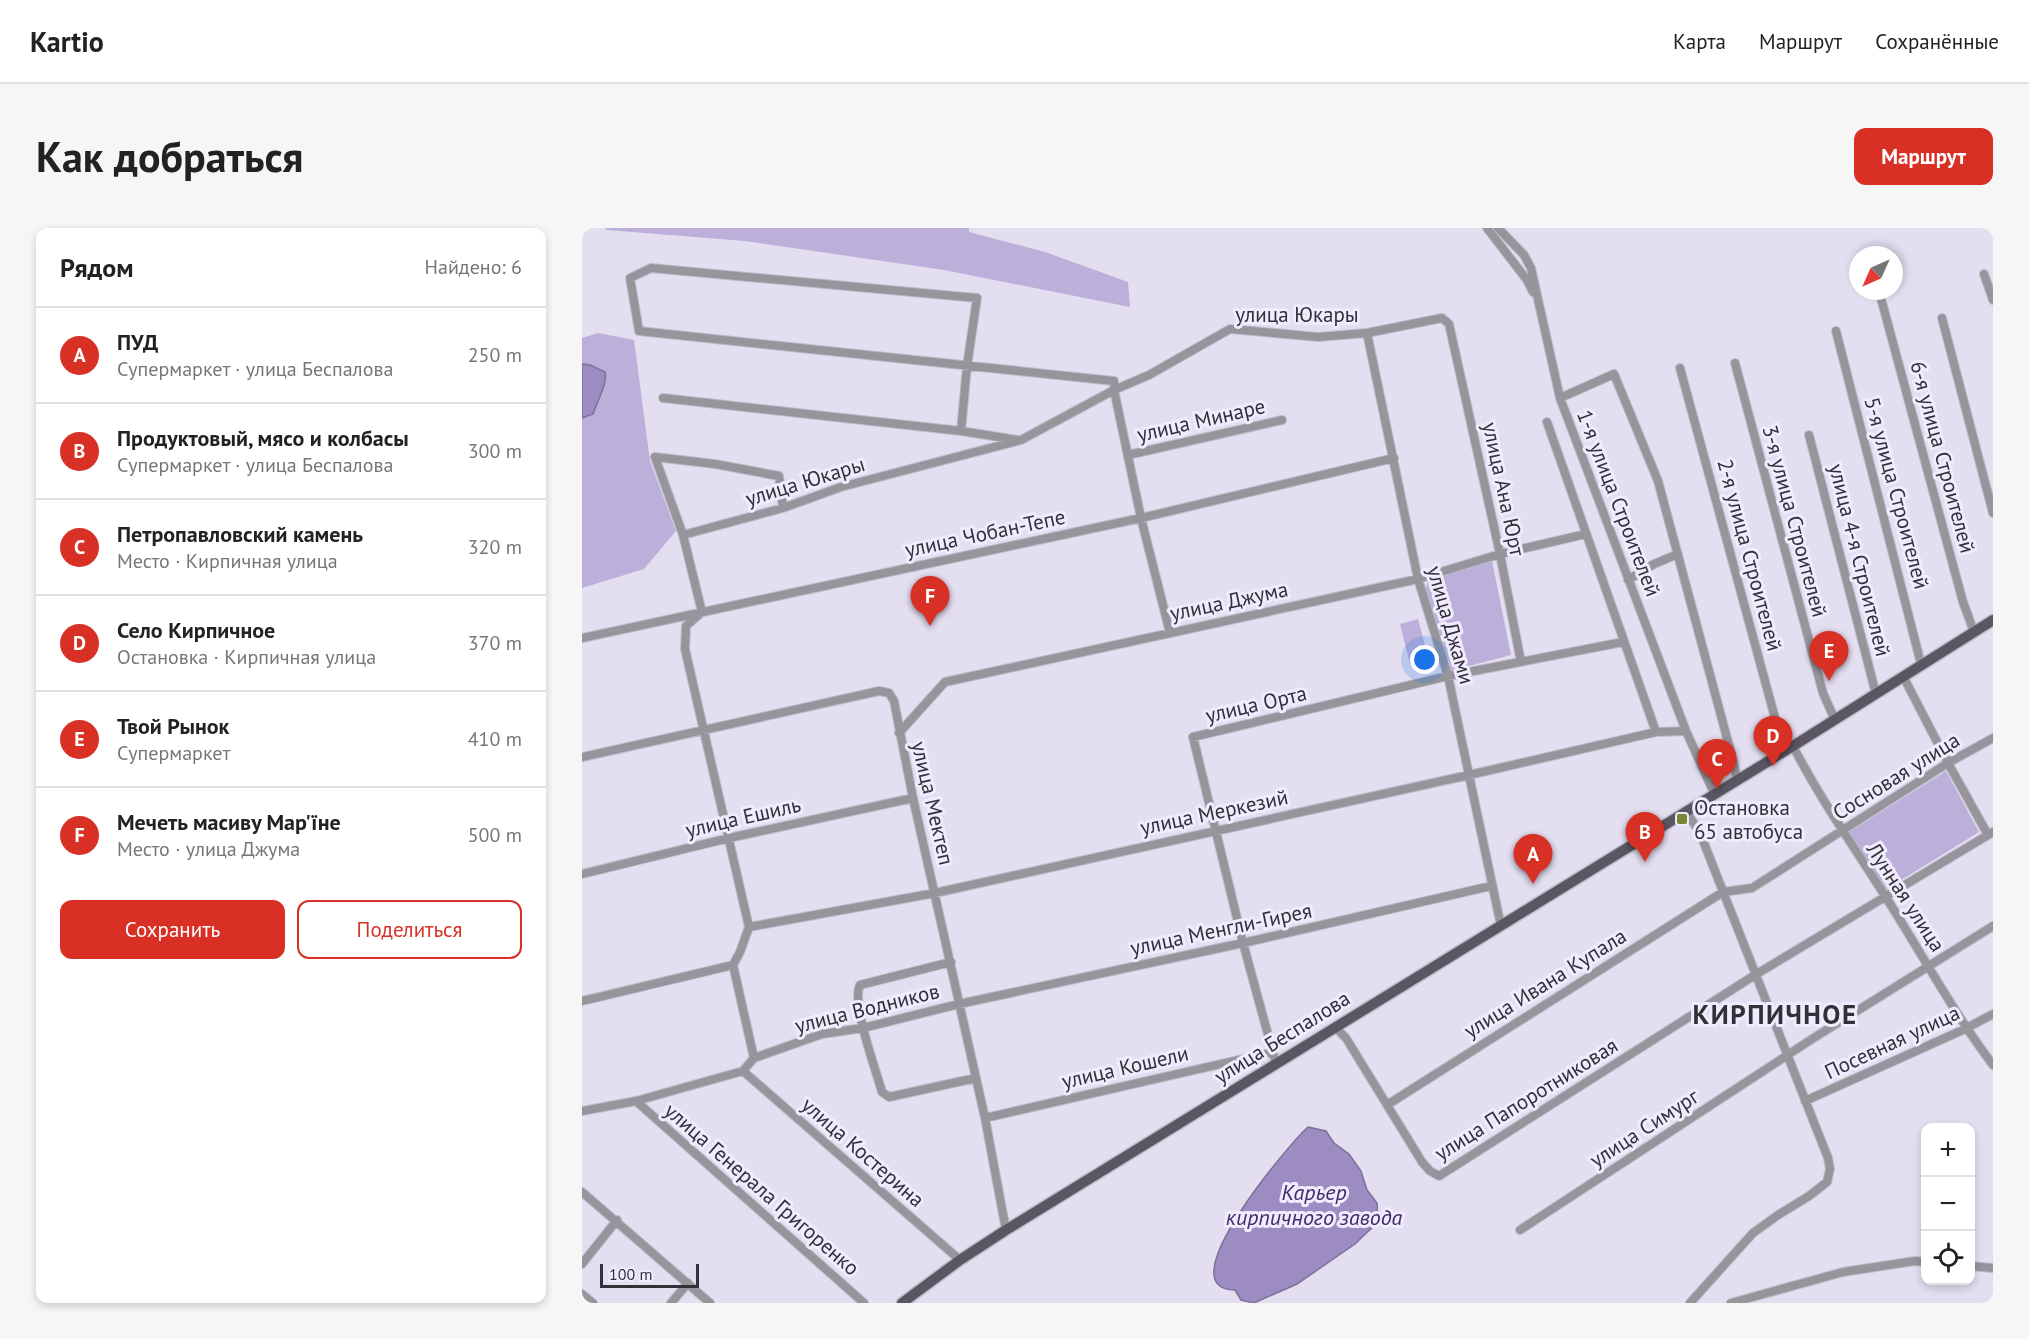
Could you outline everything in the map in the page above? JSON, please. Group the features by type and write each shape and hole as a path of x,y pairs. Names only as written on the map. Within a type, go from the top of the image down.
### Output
{"main road":[{"name":"улица Беспалова","path":"902,1303 960,1260 1006,1230 1835,720 1993,620"}],"street":[{"path":"1487,228 1527,280 1541,312"},
{"name":"1-я улица Строителей","path":"1498,228 1524,255 1531,268 1560,398 1686,730 1714,793"},
{"path":"961,431 967,366 977,298 651,268 630,278 639,331 967,366 1114,381 1128,455 1170,633"},
{"path":"1984,274 1993,300"},
{"name":"6-я улица Строителей","path":"1881,300 1963,602 1974,632"},
{"name":"улица Юкары","path":"683,535 783,508 841,487 1021,440 1114,390 1149,375 1230,329 1318,337 1367,333 1442,318 1449,324"},
{"path":"1941,318 1993,513"},
{"name":"улица Ана Юрт","path":"1449,324 1500,554 1521,662"},
{"name":"5-я улица Строителей","path":"1836,331 1922,664"},
{"name":"улица Джами","path":"1367,333 1418,579 1448,676 1501,926"},
{"name":"3-я улица Строителей","path":"1735,363 1820,682 1835,720"},
{"name":"2-я улица Строителей","path":"1680,368 1789,748"},
{"name":"1-я улица Строителей","path":"1560,398 1614,374 1658,480 1737,779"},
{"path":"663,398 961,431 1021,440"},
{"name":"улица Минаре","path":"1128,455 1282,420"},
{"path":"1547,422 1656,732"},
{"name":"улица 4-я Строителей","path":"1809,435 1876,693"},
{"path":"582,1111 636,1101 743,1071 754,1058 733,965 741,952 749,927 685,649 686,626 702,612 683,535 655,457 715,464 779,476 783,508"},
{"name":"улица Чобан-Тепе","path":"582,638 1142,518 1394,458"},
{"name":"улица Джума","path":"899,732 945,682 1418,579 1500,554 1586,534"},
{"path":"1628,580 1654,564 1678,554"},
{"name":"улица Орта","path":"1276,1064 1243,943 1193,737 1448,676 1623,642"},
{"path":"1755,975 1991,833 1948,763 1903,676"},
{"name":"улица Мектеп","path":"582,757 879,691 889,693 894,700 913,798 985,1118 1006,1230"},
{"name":"улица Меркезий","path":"749,927 935,893 1656,732 1686,730"},
{"name":"Сосновая улица","path":"1723,892 1752,888 1948,763 1993,738"},
{"name":"Лунная улица","path":"1789,748 1886,897 1965,1029 1993,1065"},
{"name":"улица Ешиль","path":"582,874 729,838 913,798"},
{"path":"1686,811 1700,833 1828,1158 1830,1169 1827,1182 1753,1233 1690,1303"},
{"name":"улица Менгли-Гирея","path":"958,1004 1243,943 1491,886"},
{"name":"улица Ивана Купала","path":"1387,1105 1723,892"},
{"name":"улица Симург","path":"1520,1230 1787,1056 1993,926"},
{"path":"951,963 860,985 857,991 863,1028 882,1092 889,1097 976,1078"},
{"path":"582,1001 733,965"},
{"name":"улица Папоротниковая","path":"1335,1027 1346,1038 1422,1162 1430,1171 1439,1176 1755,975"},
{"name":"улица Водников","path":"754,1058 822,1034 863,1028 958,1004"},
{"name":"Посевная улица","path":"1805,1101 1965,1029 1993,1014"},
{"name":"улица Кошели","path":"985,1118 1273,1052"},
{"name":"улица Костерина","path":"743,1071 960,1260"},
{"name":"улица Генерала Григоренко","path":"636,1101 864,1303"},
{"path":"582,1192 710,1303"},
{"path":"582,1264 617,1220"},
{"path":"1731,1303 1843,1272 1921,1262"},
{"path":"1975,1266 1993,1268"},
{"path":"671,1303 688,1283"},
{"path":"582,1294 593,1303"}],"shaded area":[{"path":"605,228 969,228 969,232 1045,252 1128,282 1130,307 944,270 745,241 607,230"},
{"path":"598,333 634,340 650,461 676,531 644,569 582,588 582,338"},
{"path":"1492,561 1511,655 1450,671 1425,589 1430,577"},
{"path":"1418,619 1429,660 1410,664 1400,624"},
{"path":"1946,771 1979,832 1885,890 1849,832"}],"water":[{"path":"582,364 605,372 606,376 593,414 582,418"},
{"name":"Карьер кирпичного завода","path":"1308,1127 1326,1131 1334,1143 1349,1154 1361,1171 1367,1190 1377,1203 1378,1222 1355,1244 1297,1284 1254,1303 1241,1300 1235,1290 1217,1284 1214,1267 1223,1243 1238,1214 1279,1159"}],"place":[{"name":"Мечеть масиву Мар'їне","path":"930,626"},
{"name":"Твой Рынок","path":"1829,681"},
{"name":"Село Кирпичное","path":"1773,766"},
{"name":"Петропавловский камень","path":"1717,789"},
{"name":"Остановка 65 автобуса","path":"1682,819"},
{"name":"Продуктовый, мясо и колбасы","path":"1645,862"},
{"name":"ПУД","path":"1533,884"}],"district":[{"name":"КИРПИЧНОЕ","path":"1775,1014"}]}
